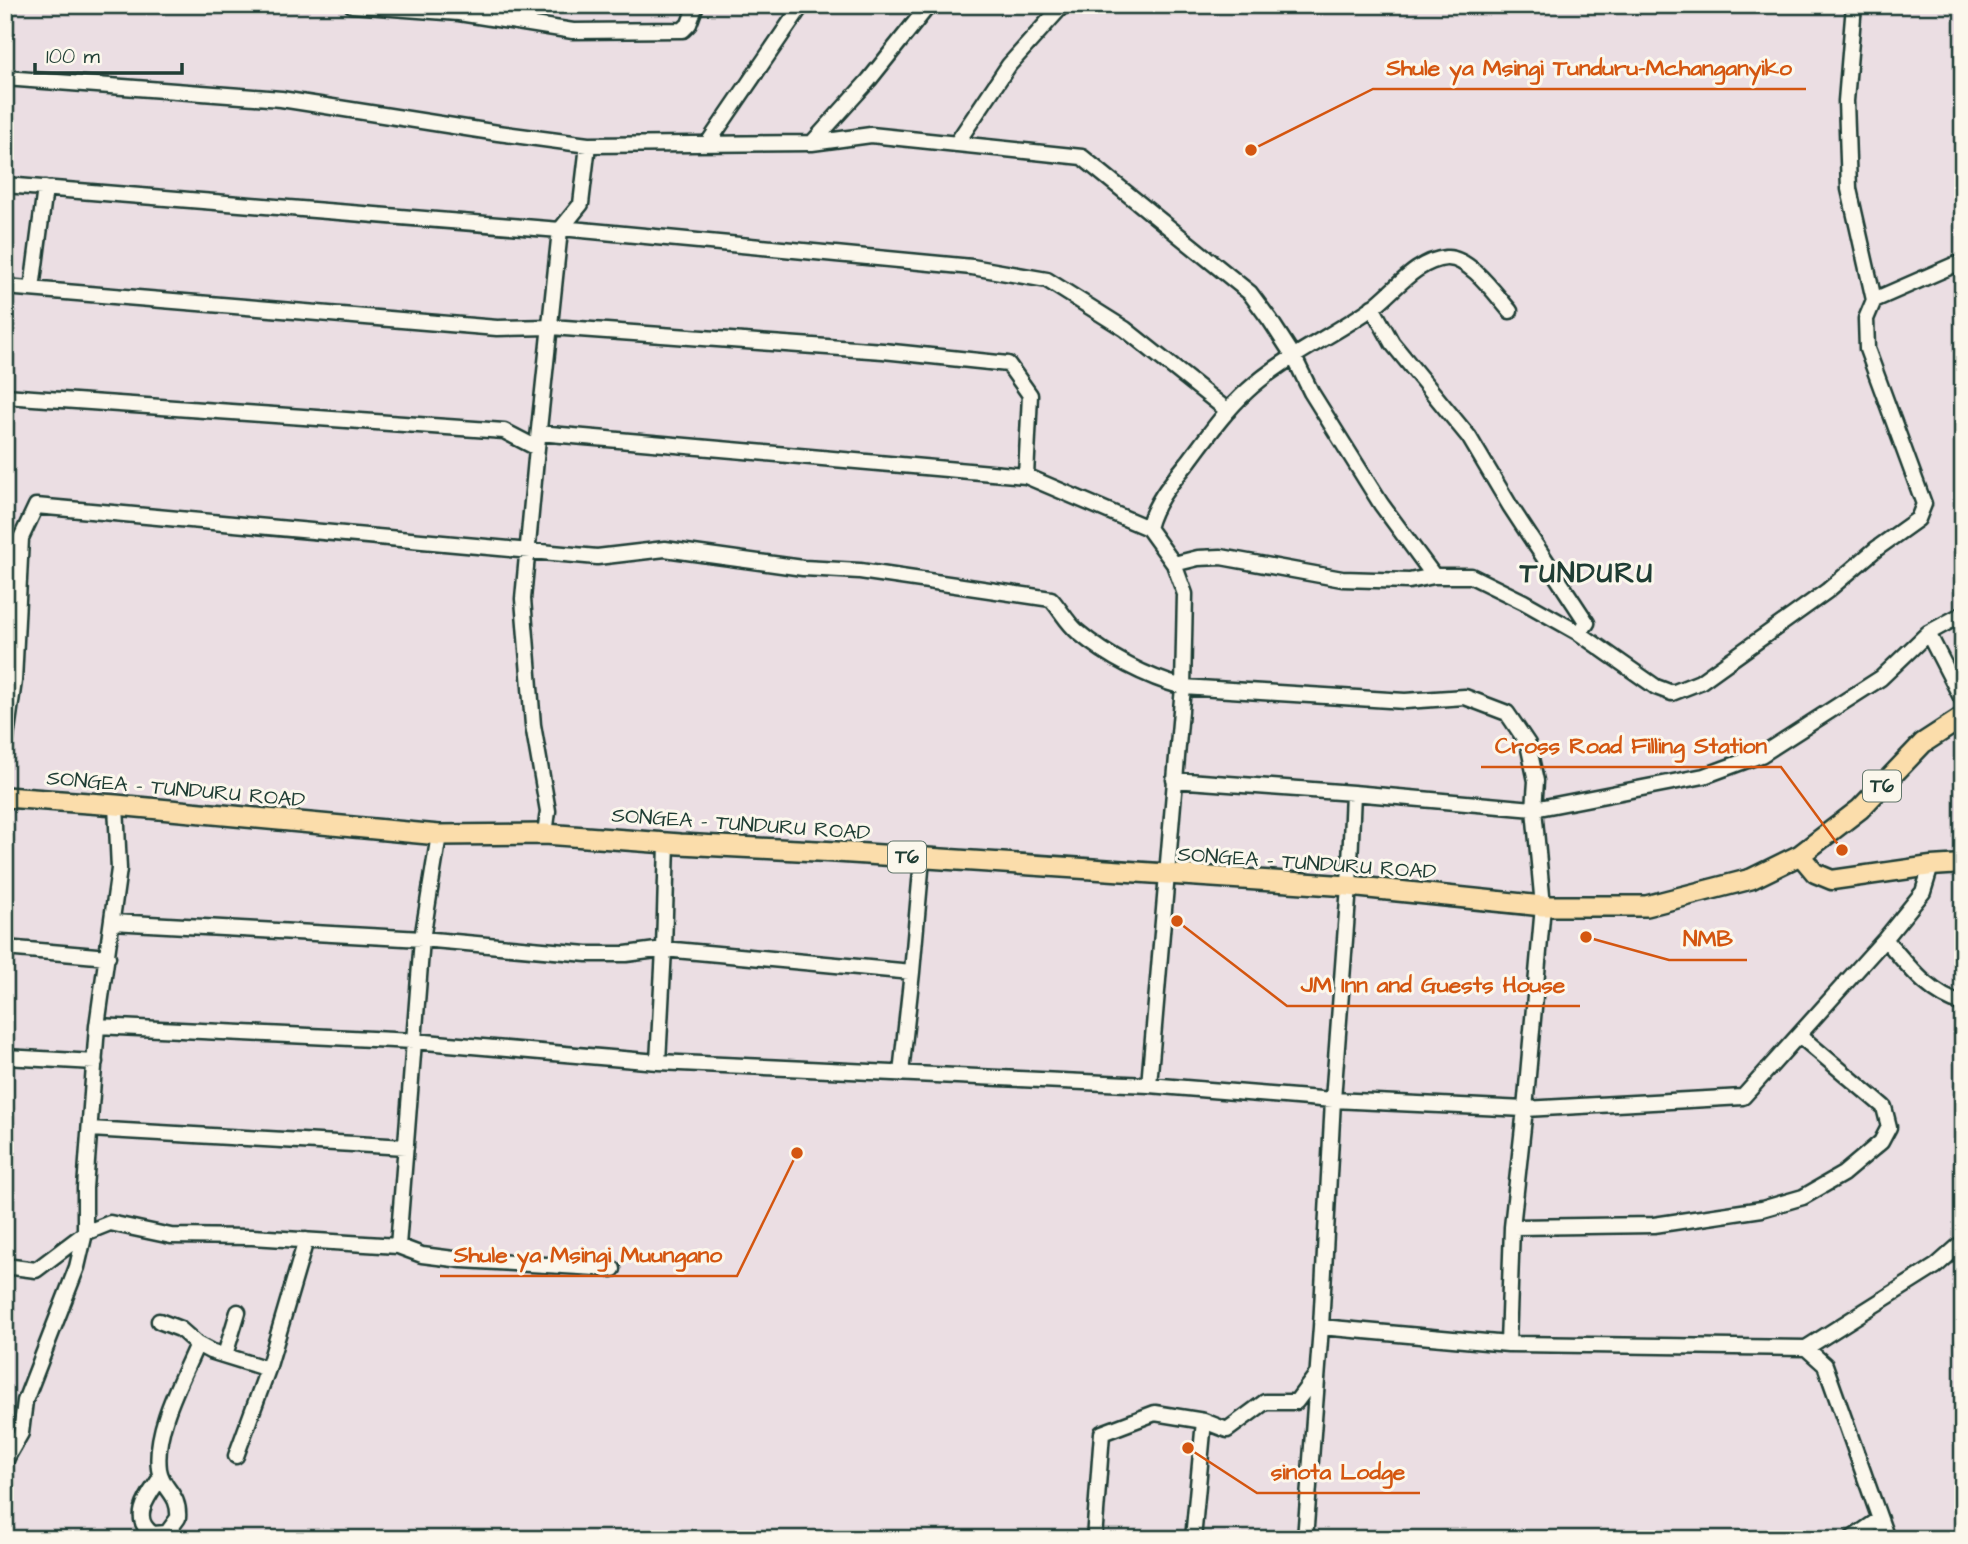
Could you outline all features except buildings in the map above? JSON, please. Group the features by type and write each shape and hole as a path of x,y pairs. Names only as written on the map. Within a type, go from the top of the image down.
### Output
{"highway":[{"name":"T6","path":"1800,855 1860,809 1923,743 1963,717"},
{"name":"SONGEA - TUNDURU ROAD","path":"5,797 439,835 545,834 1349,886 1543,906 1646,906 1751,879 1800,855"}],"main road":[{"path":"1800,855 1815,873 1832,880 1963,864"}],"street":[{"path":"352,5 459,13 573,31 602,32 683,30 689,24 696,5"},
{"path":"708,143 802,5"},
{"path":"813,143 869,80 929,5"},
{"path":"956,144 1009,65 1063,5"},
{"path":"1174,564 1198,558 1221,557 1342,579 1409,581 1434,576 1471,576 1579,633 1656,687 1672,694 1700,682 1736,657 1828,591 1876,549 1918,519 1924,504 1867,349 1866,319 1874,300 1849,189 1846,101 1854,5"},
{"path":"5,78 281,99 588,145 813,143 871,135 1082,157 1250,293 1294,358 1311,393 1381,504 1434,576"},
{"path":"545,834 548,811 533,725 523,599 561,229 581,204 588,145"},
{"path":"5,185 561,229 972,267 1047,280 1125,329 1227,411"},
{"path":"32,289 45,188"},
{"path":"1148,528 1152,511 1163,495 1227,411 1247,390 1273,370 1372,307 1424,263 1448,257 1462,261 1510,311"},
{"path":"1874,300 1963,263"},
{"path":"5,287 497,328 551,327 883,351 1008,364 1030,395 1026,476"},
{"path":"1372,307 1392,343 1469,437 1510,506 1587,622 1579,633"},
{"path":"5,396 504,431 538,440 1026,476 1148,528 1174,564 1185,594 1183,687 1149,1085"},
{"path":"5,745 10,681 12,578 21,538 36,506 597,557 665,549 803,568 860,571 1051,598 1076,631 1098,646 1160,681 1183,687 1405,701 1465,697 1507,713 1528,744 1536,781 1534,809 1543,906 1512,1227 1508,1344"},
{"path":"1174,780 1534,809 1704,776 1761,755 1881,678 1928,633 1963,614"},
{"path":"1928,633 1963,701"},
{"path":"1306,1539 1353,793"},
{"path":"5,1461 21,1433 25,1401 77,1267 85,1233 85,1188 97,1026 119,869 116,805"},
{"path":"398,1246 422,939 439,835"},
{"path":"658,1062 667,843"},
{"path":"901,1073 922,859"},
{"path":"97,1026 414,1041 658,1062 1149,1085 1333,1100 1525,1109 1743,1097 1885,939 1923,892 1931,866"},
{"path":"112,922 422,939 587,954 626,954 664,949 912,972"},
{"path":"1885,939 1917,976 1950,1001 1963,1004"},
{"path":"5,948 108,957"},
{"path":"1512,1227 1654,1224 1762,1209 1803,1197 1843,1174 1881,1142 1889,1127 1884,1107 1799,1035"},
{"path":"5,1057 95,1062"},
{"path":"90,1129 406,1147"},
{"path":"5,1266 36,1270 85,1233 110,1223 171,1236 252,1237 398,1246 422,1255 462,1260 613,1269"},
{"path":"236,1457 268,1369 306,1240"},
{"path":"1321,1326 1508,1344 1807,1348 1936,1266 1963,1242"},
{"path":"225,1355 238,1312"},
{"path":"159,1321 180,1329 197,1345 268,1369"},
{"path":"161,1477 159,1450 168,1411 197,1345"},
{"path":"1807,1348 1825,1365 1887,1539"},
{"path":"1094,1539 1102,1433 1155,1413 1204,1421 1227,1430 1265,1402 1296,1402 1317,1374"},
{"path":"1193,1539 1204,1421"},
{"path":"1851,1539 1880,1519"}],"place":[{"name":"Shule ya Msingi Tunduru-Mchanganyiko","path":"1251,150"},
{"name":"Cross Road Filling Station","path":"1842,850"},
{"name":"JM Inn and Guests House","path":"1177,921"},
{"name":"NMB","path":"1586,937"},
{"name":"Shule ya Msingi Muungano","path":"797,1153"},
{"name":"sinota Lodge","path":"1188,1448"}],"district":[{"name":"TUNDURU","path":"1587,573"}]}
